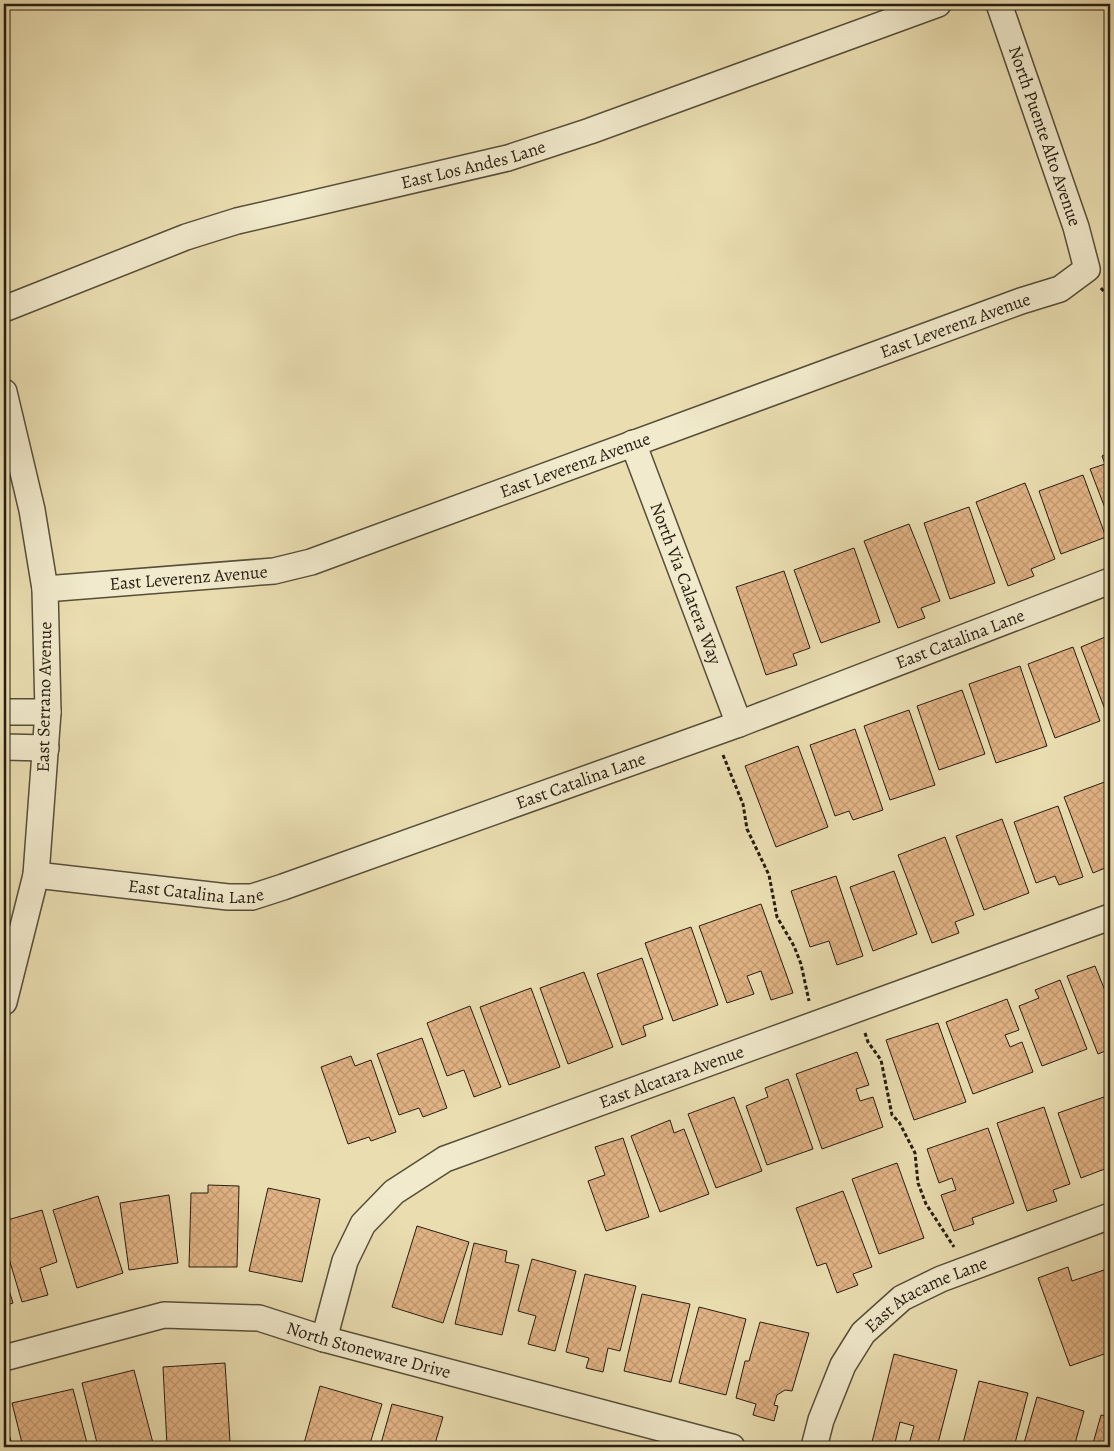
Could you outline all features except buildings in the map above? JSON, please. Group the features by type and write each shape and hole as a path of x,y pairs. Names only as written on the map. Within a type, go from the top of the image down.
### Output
{"street":[{"name":"East Los Andes Lane","path":"4,309 186,237 237,221 508,158 938,4"},
{"name":"North Puente Alto Avenue","path":"999,4 1076,227 1087,269"},
{"name":"East Leverenz Avenue","path":"44,589 274,571 311,562 1021,301 1060,289 1087,269"},
{"name":"East Serrano Avenue","path":"4,392 32,510 44,589 48,712 36,875 4,1002"},
{"name":"North Via Calatera Way","path":"634,443 739,724"},
{"name":"East Catalina Lane","path":"36,875 228,897 252,896 716,733 1110,581"},
{"path":"4,712 48,712"},
{"path":"4,747 46,748"},
{"name":"East Alcatara Avenue","path":"324,1340 345,1261 363,1224 394,1192 445,1159 1110,917"},
{"name":"East Atacame Lane","path":"814,1447 821,1420 843,1365 863,1333 902,1298 965,1270 1110,1216"},
{"name":"North Stoneware Drive","path":"4,1358 164,1315 259,1318 324,1340 732,1447"}],"path":[{"path":"716,733 743,804 747,829 770,875 777,917 794,946 801,964 814,1024"},
{"path":"856,1009 868,1042 881,1060 892,1116 899,1122 914,1154 918,1183 926,1204 953,1246 965,1270"}]}
